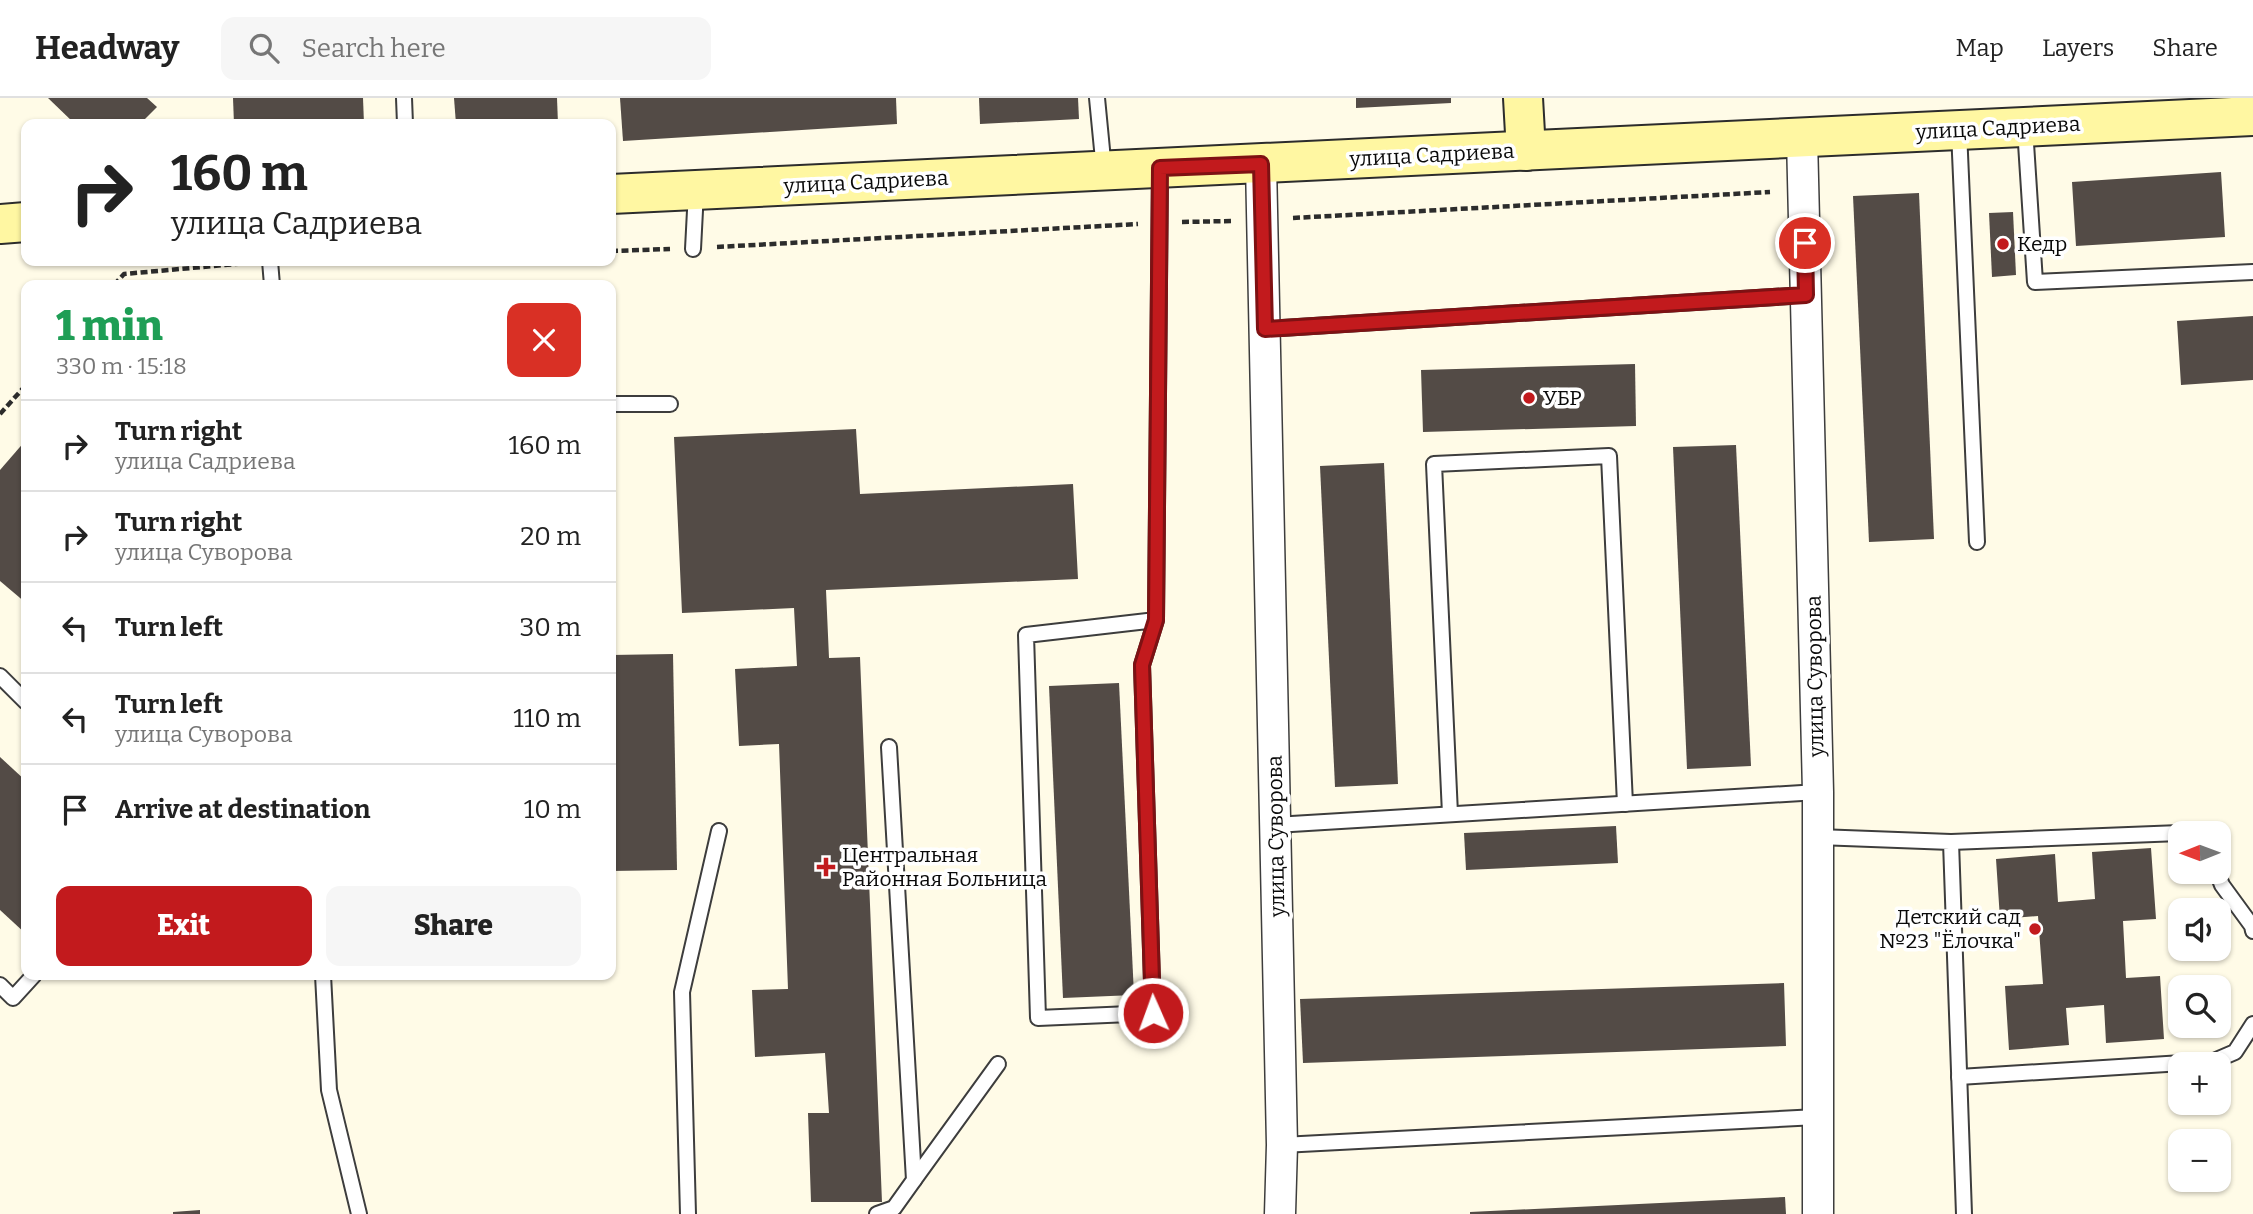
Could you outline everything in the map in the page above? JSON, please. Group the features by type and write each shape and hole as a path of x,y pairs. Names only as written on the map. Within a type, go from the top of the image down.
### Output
{"street":[{"path":"1523,98 1526,151"},
{"name":"улица Садриева","path":"616,194 2253,116"},
{"name":"улица Суворова","path":"1802,138 1818,792 1818,1214"},
{"name":"улица Суворова","path":"1261,164 1282,1145 1280,1214"},
{"path":"0,224 21,222"}],"lane":[{"path":"404,98 405,119"},
{"path":"1097,98 1104,171"},
{"path":"2025,127 2035,282 2253,272"},
{"path":"1959,130 1977,542"},
{"path":"1156,620 1026,635 1038,1018 1153,1013 1142,665 1156,620 1160,168"},
{"path":"693,249 696,190"},
{"path":"1265,329 1806,295"},
{"path":"616,404 670,404"},
{"path":"1450,814 1434,464 1609,456 1625,804"},
{"path":"2,682 21,698"},
{"path":"889,747 914,1180"},
{"path":"1275,825 1818,792"},
{"path":"688,1214 681,992 719,831"},
{"path":"1818,837 1951,842 2168,834"},
{"path":"1951,842 1964,1214"},
{"path":"2222,884 2253,931"},
{"path":"0,985 13,998 29,980"},
{"path":"323,980 329,1090 359,1214"},
{"path":"1959,1077 2214,1060 2235,1052 2253,1024"},
{"path":"877,1214 894,1208 998,1064"},
{"path":"1282,1145 1817,1117"}],"path":[{"path":"616,251 693,249"},
{"path":"119,280 124,274 210,266"},
{"path":"0,414 21,390"}],"building":[{"path":"48,98 147,98 157,107 145,119 70,119"},
{"path":"233,98 363,98 364,119 234,119"},
{"path":"454,98 557,98 558,119 456,119"},
{"path":"620,98 896,98 897,124 623,141"},
{"path":"979,98 1078,98 1079,119 980,124"},
{"path":"1356,98 1451,98 1451,103 1356,108"},
{"path":"2221,172 2225,237 2076,246 2072,182"},
{"path":"1919,193 1934,539 1869,542 1853,196"},
{"name":"Кедр","path":"2013,212 2016,275 1992,277 1989,213"},
{"path":"2253,316 2253,380 2181,385 2177,321"},
{"name":"УБР","path":"1635,364 1636,426 1423,432 1421,370"},
{"name":"Центральная Районная Больница","path":"856,429 860,494 1073,484 1078,579 826,590 829,658 860,657 882,1202 811,1202 808,1113 829,1113 825,1053 755,1057 752,990 788,989 779,744 739,746 735,669 797,666 794,608 682,613 674,437"},
{"path":"1736,445 1751,766 1687,769 1673,447"},
{"path":"21,446 21,599 0,581 0,470"},
{"path":"1384,463 1398,784 1335,787 1320,466"},
{"path":"673,654 677,870 616,871 616,655"},
{"path":"1119,683 1134,995 1063,998 1049,686"},
{"path":"0,757 21,776 21,929 0,910"},
{"path":"1616,826 1618,863 1466,870 1464,833"},
{"path":"2151,848 2156,919 2123,921 2126,978 2160,976 2164,1039 2106,1043 2104,1005 2066,1008 2069,1045 2009,1050 2005,986 2043,984 2038,916 2000,919 1996,859 2055,854 2058,902 2095,899 2092,852"},
{"path":"1784,983 1786,1046 1303,1063 1300,999"},
{"path":"1785,1197 1786,1214 1470,1214 1470,1212"},
{"path":"200,1210 200,1214 173,1214 173,1212"}],"place":[{"name":"Кедр","path":"2003,244"},
{"name":"УБР","path":"1529,398"},
{"name":"Центральная Районная Больница","path":"826,867"},
{"name":"Детский сад №23 \"Ёлочка\"","path":"2035,929"}],"route":[{"path":"1153,1013 1142,665 1156,620 1160,168 1261,164 1265,329 1806,295 1805,243"}]}
